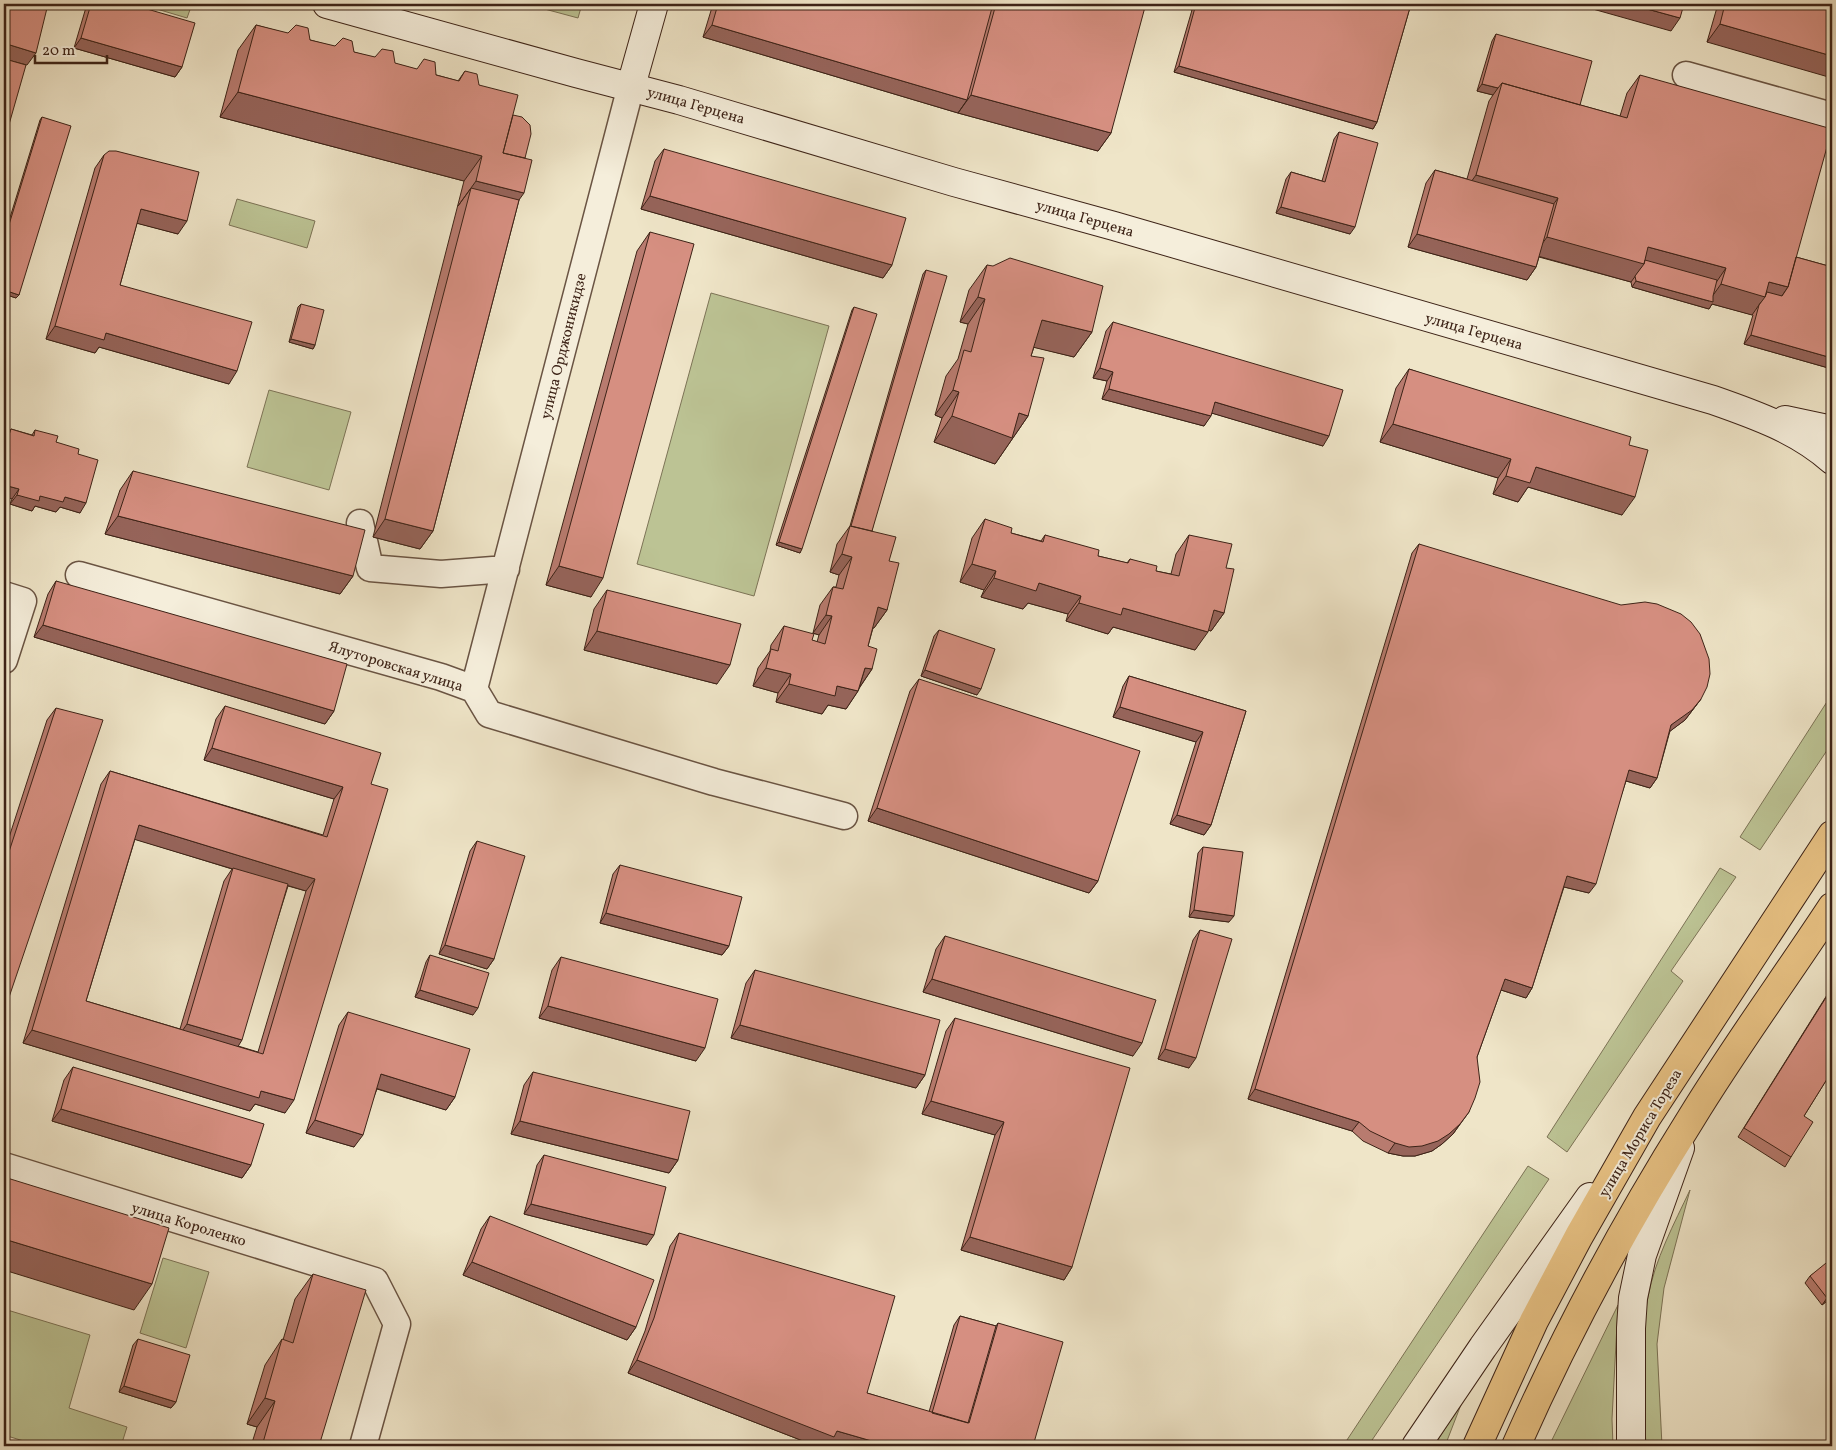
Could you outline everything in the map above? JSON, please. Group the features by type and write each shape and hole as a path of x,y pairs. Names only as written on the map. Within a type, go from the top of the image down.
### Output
{"main road":[{"name":"улица Мориса Тореза","path":"1477,1446 1538,1313 1579,1236 1647,1117 1832,836"},
{"path":"1516,1446 1571,1330 1691,1117 1832,907"}],"street":[{"name":"улица Герцена","path":"327,4 576,73 631,86 954,182 1123,228 1703,397 1746,411 1786,429 1808,442 1832,460"},
{"name":"улица Орджоникидзе","path":"474,689 597,211 654,4"},
{"path":"1686,75 1832,116"},
{"path":"1746,411 1832,430"},
{"path":"360,523 370,568 441,574 506,569"},
{"name":"Ялуторовская улица","path":"79,575 441,677 474,689 489,714 714,782 844,816"},
{"path":"4,595 23,601 4,660"},
{"path":"1416,1446 1483,1347 1647,1117"},
{"path":"1631,1446 1631,1328 1633,1298 1642,1255 1691,1117"},
{"name":"улица Короленко","path":"4,1166 375,1281 397,1324 363,1446"}],"green space":[{"path":"140,4 192,4 187,18"},
{"path":"526,4 582,4 578,18"},
{"path":"237,199 315,221 307,248 229,225"},
{"path":"711,293 829,326 754,596 637,564"},
{"path":"269,390 351,412 329,490 247,467"},
{"path":"1832,694 1832,743 1760,850 1740,837"},
{"path":"1720,868 1736,877 1671,971 1683,981 1567,1152 1547,1137"},
{"path":"1528,1166 1549,1179 1368,1446 1343,1446"},
{"path":"1690,1190 1664,1288 1657,1344 1662,1446 1646,1446 1644,1354 1647,1304 1651,1283 1660,1255"},
{"path":"163,1258 209,1272 186,1348 140,1333"},
{"path":"1618,1305 1612,1419 1613,1446 1549,1446"},
{"path":"4,1309 90,1335 69,1408 127,1427 121,1446 40,1446 4,1435"},
{"path":"1462,1402 1445,1446 1434,1446"}],"building":[{"path":"4,4 48,4 36,53 10,45 5,59 26,65 4,142"},
{"path":"91,4 130,4 195,23 182,67 81,38"},
{"path":"718,4 993,4 967,100 712,25"},
{"path":"996,4 1132,4 1145,7 1111,133 971,95"},
{"path":"1196,4 1411,4 1377,122 1179,66"},
{"path":"1629,4 1684,4 1680,18"},
{"path":"1725,4 1822,4 1832,7 1832,56 1720,24"},
{"path":"256,25 288,33 296,25 308,28 310,40 335,46 343,38 352,41 354,52 375,57 382,49 393,51 395,63 417,69 424,59 435,62 436,75 459,81 465,71 477,74 479,85 518,95 503,153 532,160 524,193 476,181 482,156 238,92"},
{"path":"1496,34 1592,61 1580,105 1502,83 1498,88 1482,84"},
{"path":"1640,75 1832,129 1788,287 1769,282 1765,297 1721,284 1726,268 1648,247 1644,264 1547,237 1558,198 1476,175 1502,83 1627,118"},
{"path":"513,115 522,117 530,125 531,134 525,158 503,153"},
{"path":"42,117 71,126 19,295 4,290 4,241"},
{"path":"1339,132 1378,143 1355,227 1281,207 1291,172 1325,182"},
{"path":"664,149 906,218 892,265 650,196"},
{"path":"109,151 116,151 199,172 187,221 141,209 120,285 252,322 237,371 106,333 104,340 55,326 104,155"},
{"path":"1435,170 1554,204 1536,267 1417,234"},
{"path":"471,188 519,200 433,531 385,519"},
{"path":"650,232 694,244 603,578 559,566"},
{"path":"1796,257 1832,267 1832,358 1751,335 1759,305 1767,292 1782,296 1788,287"},
{"path":"1010,258 1103,286 1092,332 1042,320 1031,356 1044,358 1028,416 1019,413 1012,438 952,416 959,392 953,390 964,350 971,352 985,299 978,297 987,265 993,266"},
{"path":"1645,260 1717,280 1713,302 1636,281 1635,276"},
{"path":"926,270 947,276 872,531 851,526"},
{"path":"301,304 324,310 315,345 291,339"},
{"path":"854,307 877,314 802,549 779,542"},
{"path":"1113,322 1343,390 1329,436 1215,402 1211,416 1109,389 1113,372 1100,368"},
{"path":"1409,369 1631,437 1629,445 1648,450 1635,497 1536,467 1530,483 1506,476 1511,459 1393,424"},
{"path":"11,429 34,436 35,430 58,436 56,442 79,449 78,454 98,460 86,503 65,497 63,502 40,496 39,501 17,495 19,489 4,485 4,434 9,435"},
{"path":"133,471 365,530 353,576 118,516"},
{"path":"985,519 1012,528 1011,533 1043,542 1045,535 1099,550 1098,556 1128,563 1130,559 1157,566 1156,571 1179,576 1189,535 1232,544 1226,568 1234,569 1224,613 1214,610 1208,632 1123,608 1121,615 1079,603 1081,596 1039,583 1036,591 994,578 996,571 972,564"},
{"path":"850,526 896,537 889,561 899,563 887,610 878,607 868,646 877,649 872,669 865,668 858,691 837,686 835,696 789,684 791,674 766,668 771,649 778,651 784,626 814,634 812,640 825,644 832,616 826,615 833,587 843,589 852,557 842,554"},
{"path":"1419,544 1621,605 1645,602 1657,604 1681,614 1691,622 1700,634 1709,659 1710,674 1707,687 1701,699 1692,710 1671,725 1657,778 1629,770 1596,884 1567,876 1532,988 1505,979 1477,1057 1480,1082 1469,1112 1460,1124 1438,1141 1422,1146 1409,1147 1395,1143 1370,1131 1359,1122 1255,1089"},
{"path":"56,581 347,664 334,711 43,625"},
{"path":"607,590 741,624 730,665 597,631"},
{"path":"939,630 995,649 981,689 925,670"},
{"path":"1129,676 1246,711 1211,825 1177,815 1203,732 1120,707"},
{"path":"919,679 1140,751 1098,881 877,808"},
{"path":"225,706 381,753 371,784 388,789 294,1100 261,1091 259,1098 32,1030 110,771 327,837 343,787 212,748","holes":["139,825 315,879 263,1054 86,1001"]},
{"path":"56,708 103,720 4,1012 4,867"},
{"path":"477,841 525,856 494,959 445,945"},
{"path":"1203,847 1243,852 1234,916 1194,910"},
{"path":"620,865 742,897 729,946 606,913"},
{"path":"233,868 288,884 242,1040 187,1024"},
{"path":"1200,930 1232,939 1196,1058 1165,1049"},
{"path":"945,936 1156,1000 1142,1043 932,979"},
{"path":"430,955 489,973 478,1008 420,990"},
{"path":"561,957 718,999 705,1048 548,1006"},
{"path":"755,970 940,1020 925,1075 740,1025"},
{"path":"1832,988 1832,1071 1804,1116 1813,1122 1791,1157 1744,1128"},
{"path":"348,1012 470,1049 455,1097 381,1074 363,1135 315,1120"},
{"path":"955,1018 1130,1068 1072,1267 970,1237 1004,1122 931,1101"},
{"path":"73,1067 264,1124 251,1165 61,1109"},
{"path":"533,1072 690,1111 678,1160 520,1121"},
{"path":"544,1155 666,1187 654,1235 531,1204"},
{"path":"4,1177 169,1228 152,1284 4,1239"},
{"path":"490,1216 654,1280 636,1327 472,1262"},
{"path":"679,1233 895,1296 867,1393 969,1423 998,1323 1063,1342 1033,1446 889,1446 837,1431 834,1437 637,1360 654,1318"},
{"path":"1831,1259 1832,1294 1827,1298 1810,1276"},
{"path":"313,1274 366,1290 319,1446 262,1446 275,1401 265,1398 282,1339 293,1343"},
{"path":"960,1316 996,1326 968,1423 932,1413"},
{"path":"138,1339 190,1355 176,1402 124,1386"}]}
